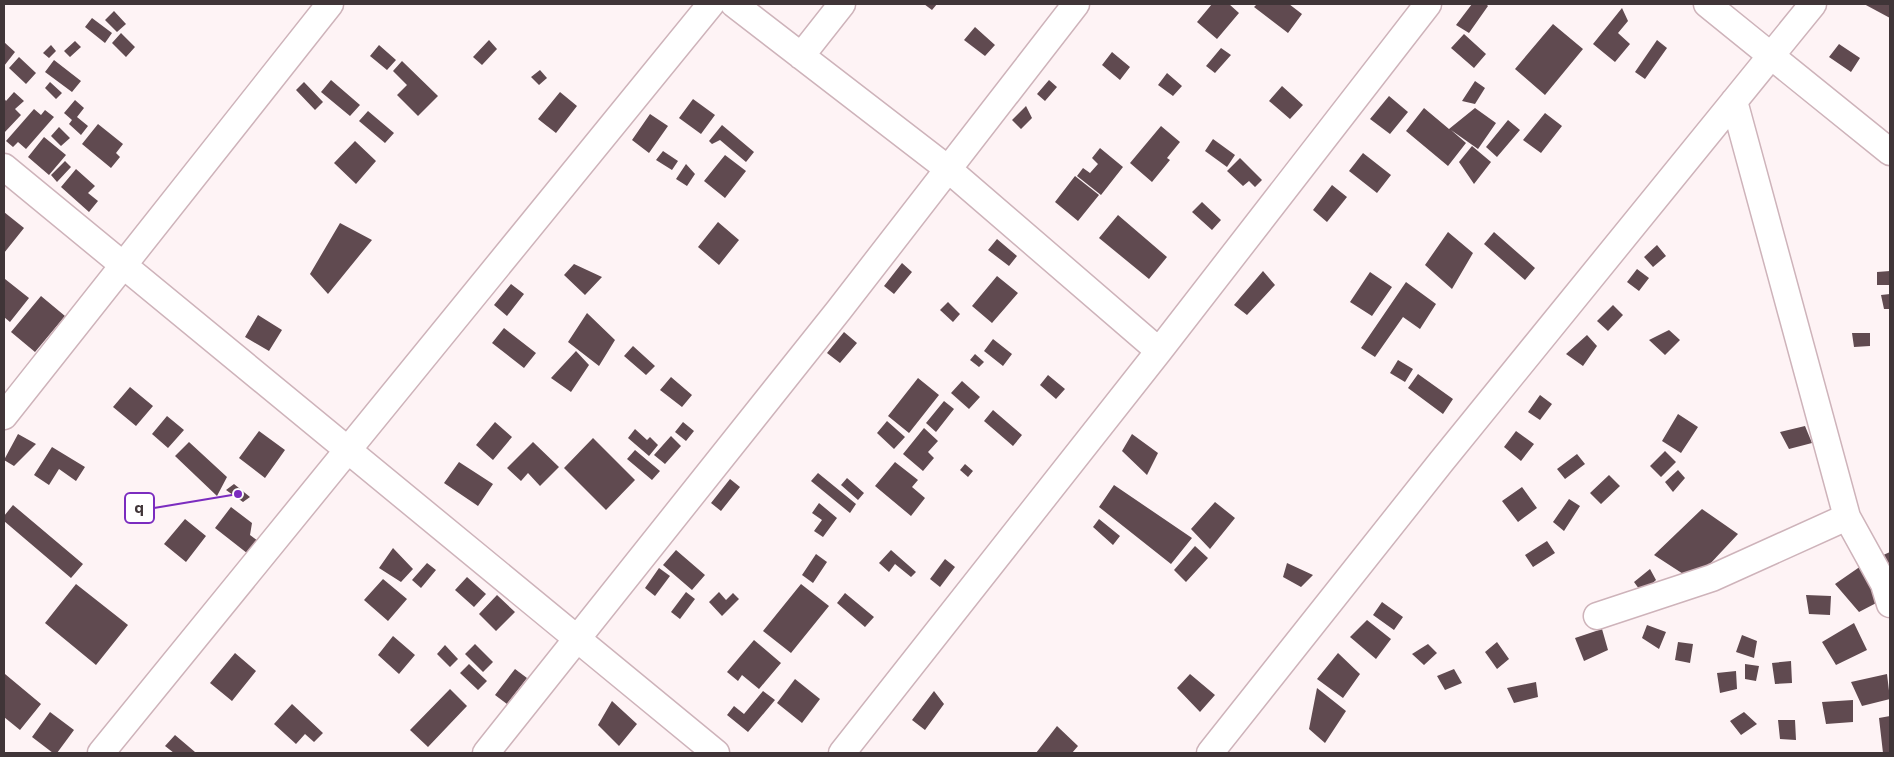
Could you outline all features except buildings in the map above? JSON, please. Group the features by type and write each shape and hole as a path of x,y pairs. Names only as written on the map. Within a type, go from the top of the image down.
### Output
{"street":[{"path":"4,416 330,4"},
{"path":"101,753 711,4"},
{"path":"734,4 948,169 1159,351"},
{"path":"800,56 842,4"},
{"path":"486,753 833,317 1076,4"},
{"path":"842,753 1159,351 1428,4"},
{"path":"1707,4 1890,152"},
{"path":"1210,753 1441,462 1813,4"},
{"path":"1734,101 1847,517 1884,584 1890,604"},
{"path":"4,167 716,753"},
{"path":"1597,616 1712,578 1847,517"}],"place":[{"name":"q","path":"238,494"}]}
